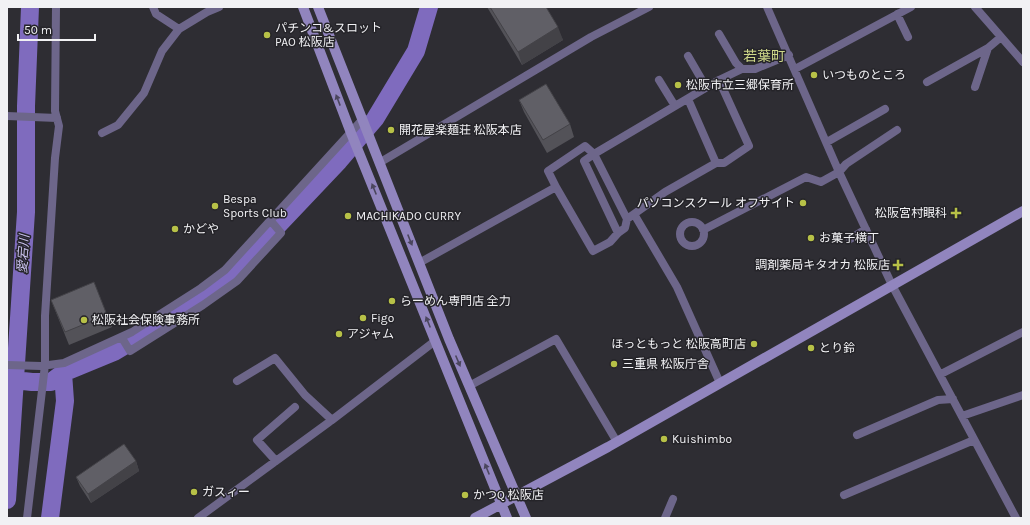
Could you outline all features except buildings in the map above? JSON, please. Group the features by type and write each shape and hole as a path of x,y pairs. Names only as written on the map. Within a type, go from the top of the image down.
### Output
{"street":[{"path":"27,518 41,393 55,158 59,126 55,111 56,7"},
{"path":"153,7 156,14 179,29"},
{"path":"102,133 118,125 144,94 162,50 179,29 206,12 219,7"},
{"path":"303,7 352,135 507,518"},
{"path":"318,7 369,139 469,386 526,518"},
{"path":"379,162 591,38 649,7"},
{"path":"767,7 839,172 892,285 941,374 974,440 1016,518"},
{"path":"795,69 910,7"},
{"path":"975,7 1023,62"},
{"path":"897,14 908,37"},
{"path":"719,34 736,64 742,69"},
{"path":"927,82 988,48 1001,37"},
{"path":"975,87 988,48"},
{"path":"618,233 584,161 719,80 742,69 755,69 789,55"},
{"path":"688,56 706,87"},
{"path":"659,80 675,106"},
{"path":"719,80 749,146 724,163 716,162 665,192 631,217 626,228 618,233 610,242 593,251 548,171 585,146 594,154 631,217 677,287 720,383"},
{"path":"688,99 716,162"},
{"path":"827,142 885,109"},
{"path":"7,116 57,118"},
{"path":"7,365 43,368 64,363 122,338 201,289 225,270 363,122"},
{"path":"703,230 806,177 820,182 839,172 846,164 897,130"},
{"path":"419,263 556,187"},
{"path":"475,518 617,442 1023,212"},
{"path":"122,338 130,351 237,281 281,233 272,221"},
{"path":"850,239 866,229"},
{"path":"240,254 251,264"},
{"path":"201,289 210,300"},
{"path":"159,316 167,328"},
{"path":"941,374 1023,332"},
{"path":"469,386 556,339 617,442"},
{"path":"198,518 332,420 435,341"},
{"path":"237,381 275,358 305,395 332,420"},
{"path":"962,416 1023,395"},
{"path":"857,435 938,400 953,399"},
{"path":"276,461 257,440 295,407"},
{"path":"844,495 974,440"},
{"path":"665,518 673,499"}],"waterway":[{"name":"愛宕川","path":"7,500 26,212 26,106 30,7"},
{"path":"14,380 51,382 63,373 114,352 189,307 231,275 339,161 375,119 416,51 429,7"},
{"path":"50,518 65,401 63,373"}],"place":[{"name":"パチンコ&スロット PAO 松阪店","path":"267,35"},
{"name":"いつものところ","path":"814,75"},
{"name":"松阪市立三郷保育所","path":"678,85"},
{"name":"開花屋楽麺荘 松阪本店","path":"391,130"},
{"name":"パソコンスクール オフサイト","path":"803,203"},
{"name":"Bespa Sports Club","path":"215,206"},
{"name":"松阪宮村眼科","path":"956,213"},
{"name":"MACHIKADO CURRY","path":"348,216"},
{"name":"かどや","path":"175,229"},
{"name":"お菓子横丁","path":"811,238"},
{"name":"調剤薬局キタオカ 松阪店","path":"898,265"},
{"name":"らーめん専門店 全力","path":"392,301"},
{"name":"Figo","path":"363,318"},
{"name":"松阪社会保険事務所","path":"84,320"},
{"name":"アジャム","path":"339,334"},
{"name":"ほっともっと 松阪高町店","path":"754,344"},
{"name":"とり鈴","path":"811,348"},
{"name":"三重県 松阪庁舎","path":"614,364"},
{"name":"Kuishimbo","path":"664,439"},
{"name":"ガスィー","path":"194,492"},
{"name":"かつQ 松阪店","path":"465,495"}],"district":[{"name":"若葉町","path":"764,56"}]}
